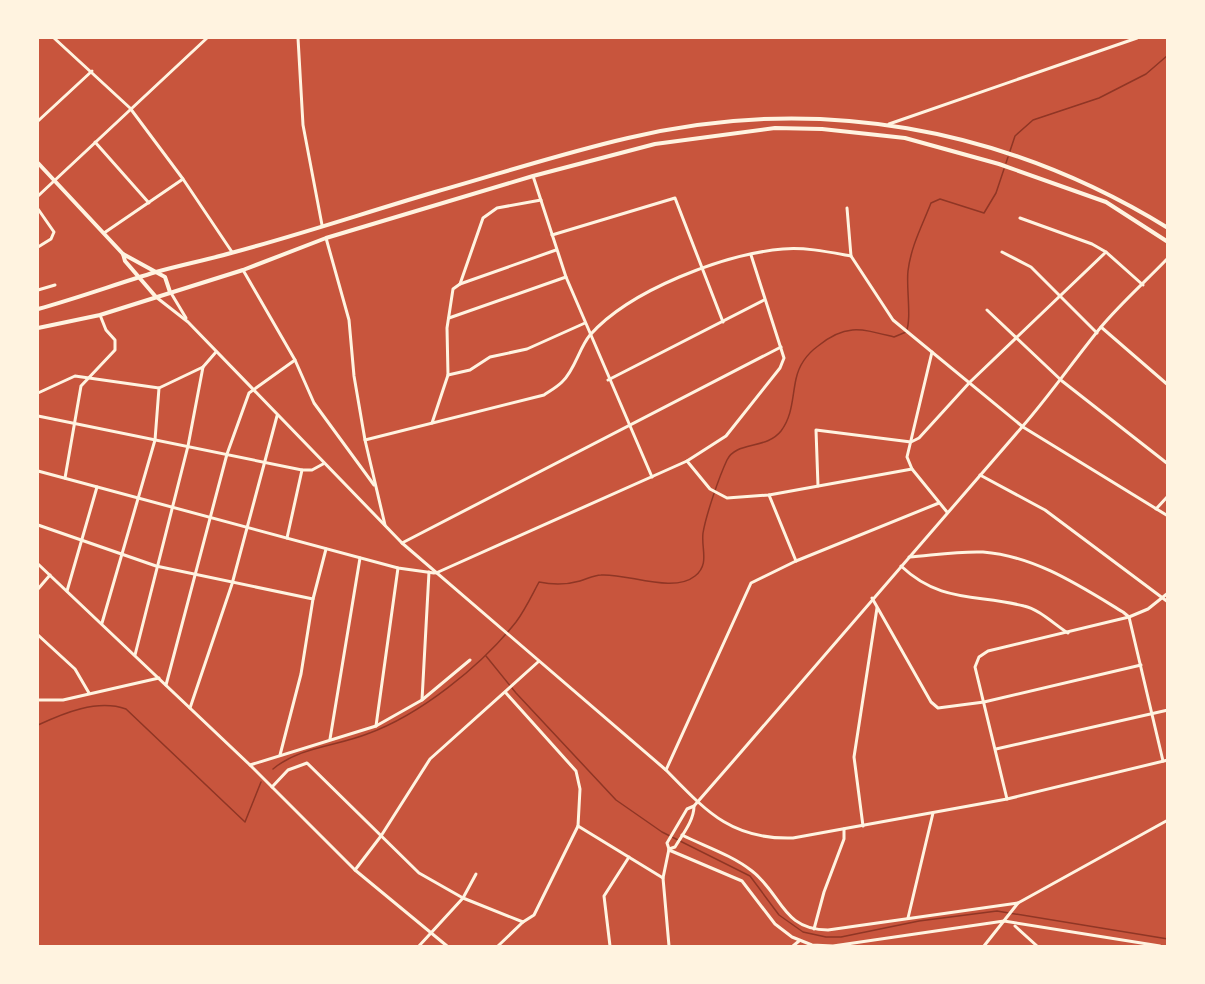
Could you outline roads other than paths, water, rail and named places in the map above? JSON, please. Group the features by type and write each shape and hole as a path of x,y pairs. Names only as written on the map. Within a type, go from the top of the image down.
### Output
{"main road":[{"path":"38,309 158,272 232,253 629,137 707,124 772,119 863,121 963,138 1052,168 1127,203 1167,228"},
{"path":"38,328 100,315 243,270 326,238 533,176 655,144 775,128 822,129 905,138 999,164 1106,202 1167,242"},
{"path":"38,163 123,254 158,272 167,280 170,292"},
{"path":"123,254 125,261 156,297"}],"street":[{"path":"54,38 130,108 183,180 232,253"},
{"path":"38,196 207,38"},
{"path":"298,38 303,125 322,225"},
{"path":"889,124 1137,38"},
{"path":"38,121 92,71"},
{"path":"95,142 149,203"},
{"path":"533,176 566,277 608,380 652,477"},
{"path":"104,233 183,180"},
{"path":"552,235 675,198 723,322"},
{"path":"460,284 483,218 497,208 541,200"},
{"path":"847,208 851,256 893,320 1023,427 1167,516"},
{"path":"38,209 54,232 51,239 38,247"},
{"path":"1020,218 1077,236 1106,252 1143,285"},
{"path":"326,238 349,320 354,376 365,440 385,527"},
{"path":"365,440 544,395 564,381 590,335 622,308 662,283 751,255 784,249 819,250 851,256"},
{"path":"432,423 448,375 449,318 453,289 460,284 556,250"},
{"path":"1002,252 1031,267 1097,333"},
{"path":"818,486 816,430 911,442 919,438 970,382 1106,252"},
{"path":"38,471 398,568 436,573 687,461 726,436 780,369 784,358 751,255"},
{"path":"669,946 663,878 669,849 667,843 687,809 695,804 784,704 872,598 1023,427 1062,381 1101,327 1167,258"},
{"path":"243,270 295,360 314,403 375,486"},
{"path":"449,318 566,277"},
{"path":"38,290 55,285"},
{"path":"170,292 188,322"},
{"path":"156,297 188,322 402,543 666,770 695,804 728,826 766,839 793,838 1008,799 1165,760 1151,714 1130,617 1062,576 1010,557 985,552 908,557"},
{"path":"608,380 764,300"},
{"path":"987,310 1015,339 1062,381 1167,464"},
{"path":"65,478 81,386 115,350 115,340 106,330 100,315"},
{"path":"448,375 470,370 490,357 527,350 585,323"},
{"path":"1101,327 1167,385"},
{"path":"402,543 782,347"},
{"path":"38,393 75,376 159,388 203,367 216,352"},
{"path":"932,352 907,457 912,470 947,512"},
{"path":"166,685 227,454 249,393 295,360"},
{"path":"135,655 188,446 203,367"},
{"path":"102,623 136,498 155,440 159,388"},
{"path":"38,416 302,470 312,470 323,464"},
{"path":"190,708 232,584 277,416"},
{"path":"687,461 710,489 727,498 769,495 912,470"},
{"path":"287,538 302,470"},
{"path":"980,475 1045,510 1167,602"},
{"path":"67,591 97,487"},
{"path":"769,495 796,561"},
{"path":"1156,509 1167,496"},
{"path":"666,770 752,583 796,561 939,502"},
{"path":"38,525 156,566 232,584 313,599"},
{"path":"280,755 301,674 313,599 326,549"},
{"path":"330,739 360,558"},
{"path":"38,564 260,774 355,870 447,946"},
{"path":"901,565 915,579 932,590 952,596 1027,606 1068,633"},
{"path":"376,726 398,568"},
{"path":"422,700 429,572"},
{"path":"38,589 50,575"},
{"path":"1008,799 975,667 983,653 1130,617 1163,598 1167,593"},
{"path":"872,598 934,705 942,709 984,702 1141,665"},
{"path":"863,826 854,757 878,606"},
{"path":"38,634 75,669 89,693"},
{"path":"250,765 376,726 422,700 470,660"},
{"path":"355,870 381,836 430,759 538,662"},
{"path":"38,700 63,700 159,678"},
{"path":"498,946 523,922 534,915 578,826 580,789 576,771 507,692"},
{"path":"996,749 1167,710"},
{"path":"272,786 288,770 307,763 419,873 463,898 523,922"},
{"path":"669,849 675,848 694,814 695,804"},
{"path":"908,918 933,813"},
{"path":"681,837 749,868 762,880 791,919 814,929 828,930 1018,903 1167,820"},
{"path":"578,826 663,878"},
{"path":"814,929 824,892 844,839 844,829"},
{"path":"669,849 738,878 749,888 775,924 798,940 833,946 1004,921 1160,946"},
{"path":"610,946 604,896 629,857"},
{"path":"418,946 463,898 476,874"},
{"path":"984,946 1018,903"},
{"path":"1013,924 1035,946"},
{"path":"793,946 798,940"}],"waterway":[{"path":"1010,151 1015,136 1033,120 1099,98 1146,74 1168,55"},
{"path":"1006,163 1008,157"},
{"path":"273,769 306,751 355,738 387,726 428,702 467,672 502,639 519,617 539,582 565,584 593,576 612,575 675,583 695,576 704,561 703,533 710,506 731,454 744,447 768,441 781,431 790,412 797,374 801,365 810,353 828,339 837,334 855,330 894,337 906,332 909,320 909,262 931,203 940,199 984,213 996,193 1004,169"},
{"path":"486,656 516,693 616,800 662,832 750,876 779,915 803,932 826,937 841,937 919,921 997,911 1168,939"},
{"path":"38,725 81,709 104,706 126,709 245,822 261,782"}]}
